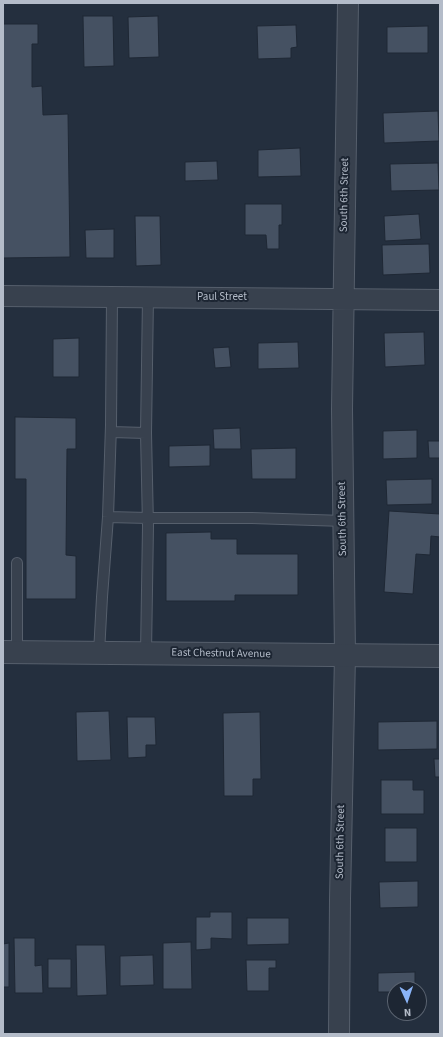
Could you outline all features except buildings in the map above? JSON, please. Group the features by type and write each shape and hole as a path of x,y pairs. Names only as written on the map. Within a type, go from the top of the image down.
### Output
{"street":[{"name":"South 6th Street","path":"339,1034 340,892 345,656 342,409 348,3"},
{"name":"Paul Street","path":"3,296 440,300"},
{"name":"East Chestnut Avenue","path":"10,652 440,656"}],"lane":[{"path":"99,653 108,517 111,432 112,297"},
{"path":"146,653 148,518 146,433 148,297"},
{"path":"111,432 146,433"},
{"path":"108,517 252,518 344,521"},
{"path":"10,652 17,563"}]}
